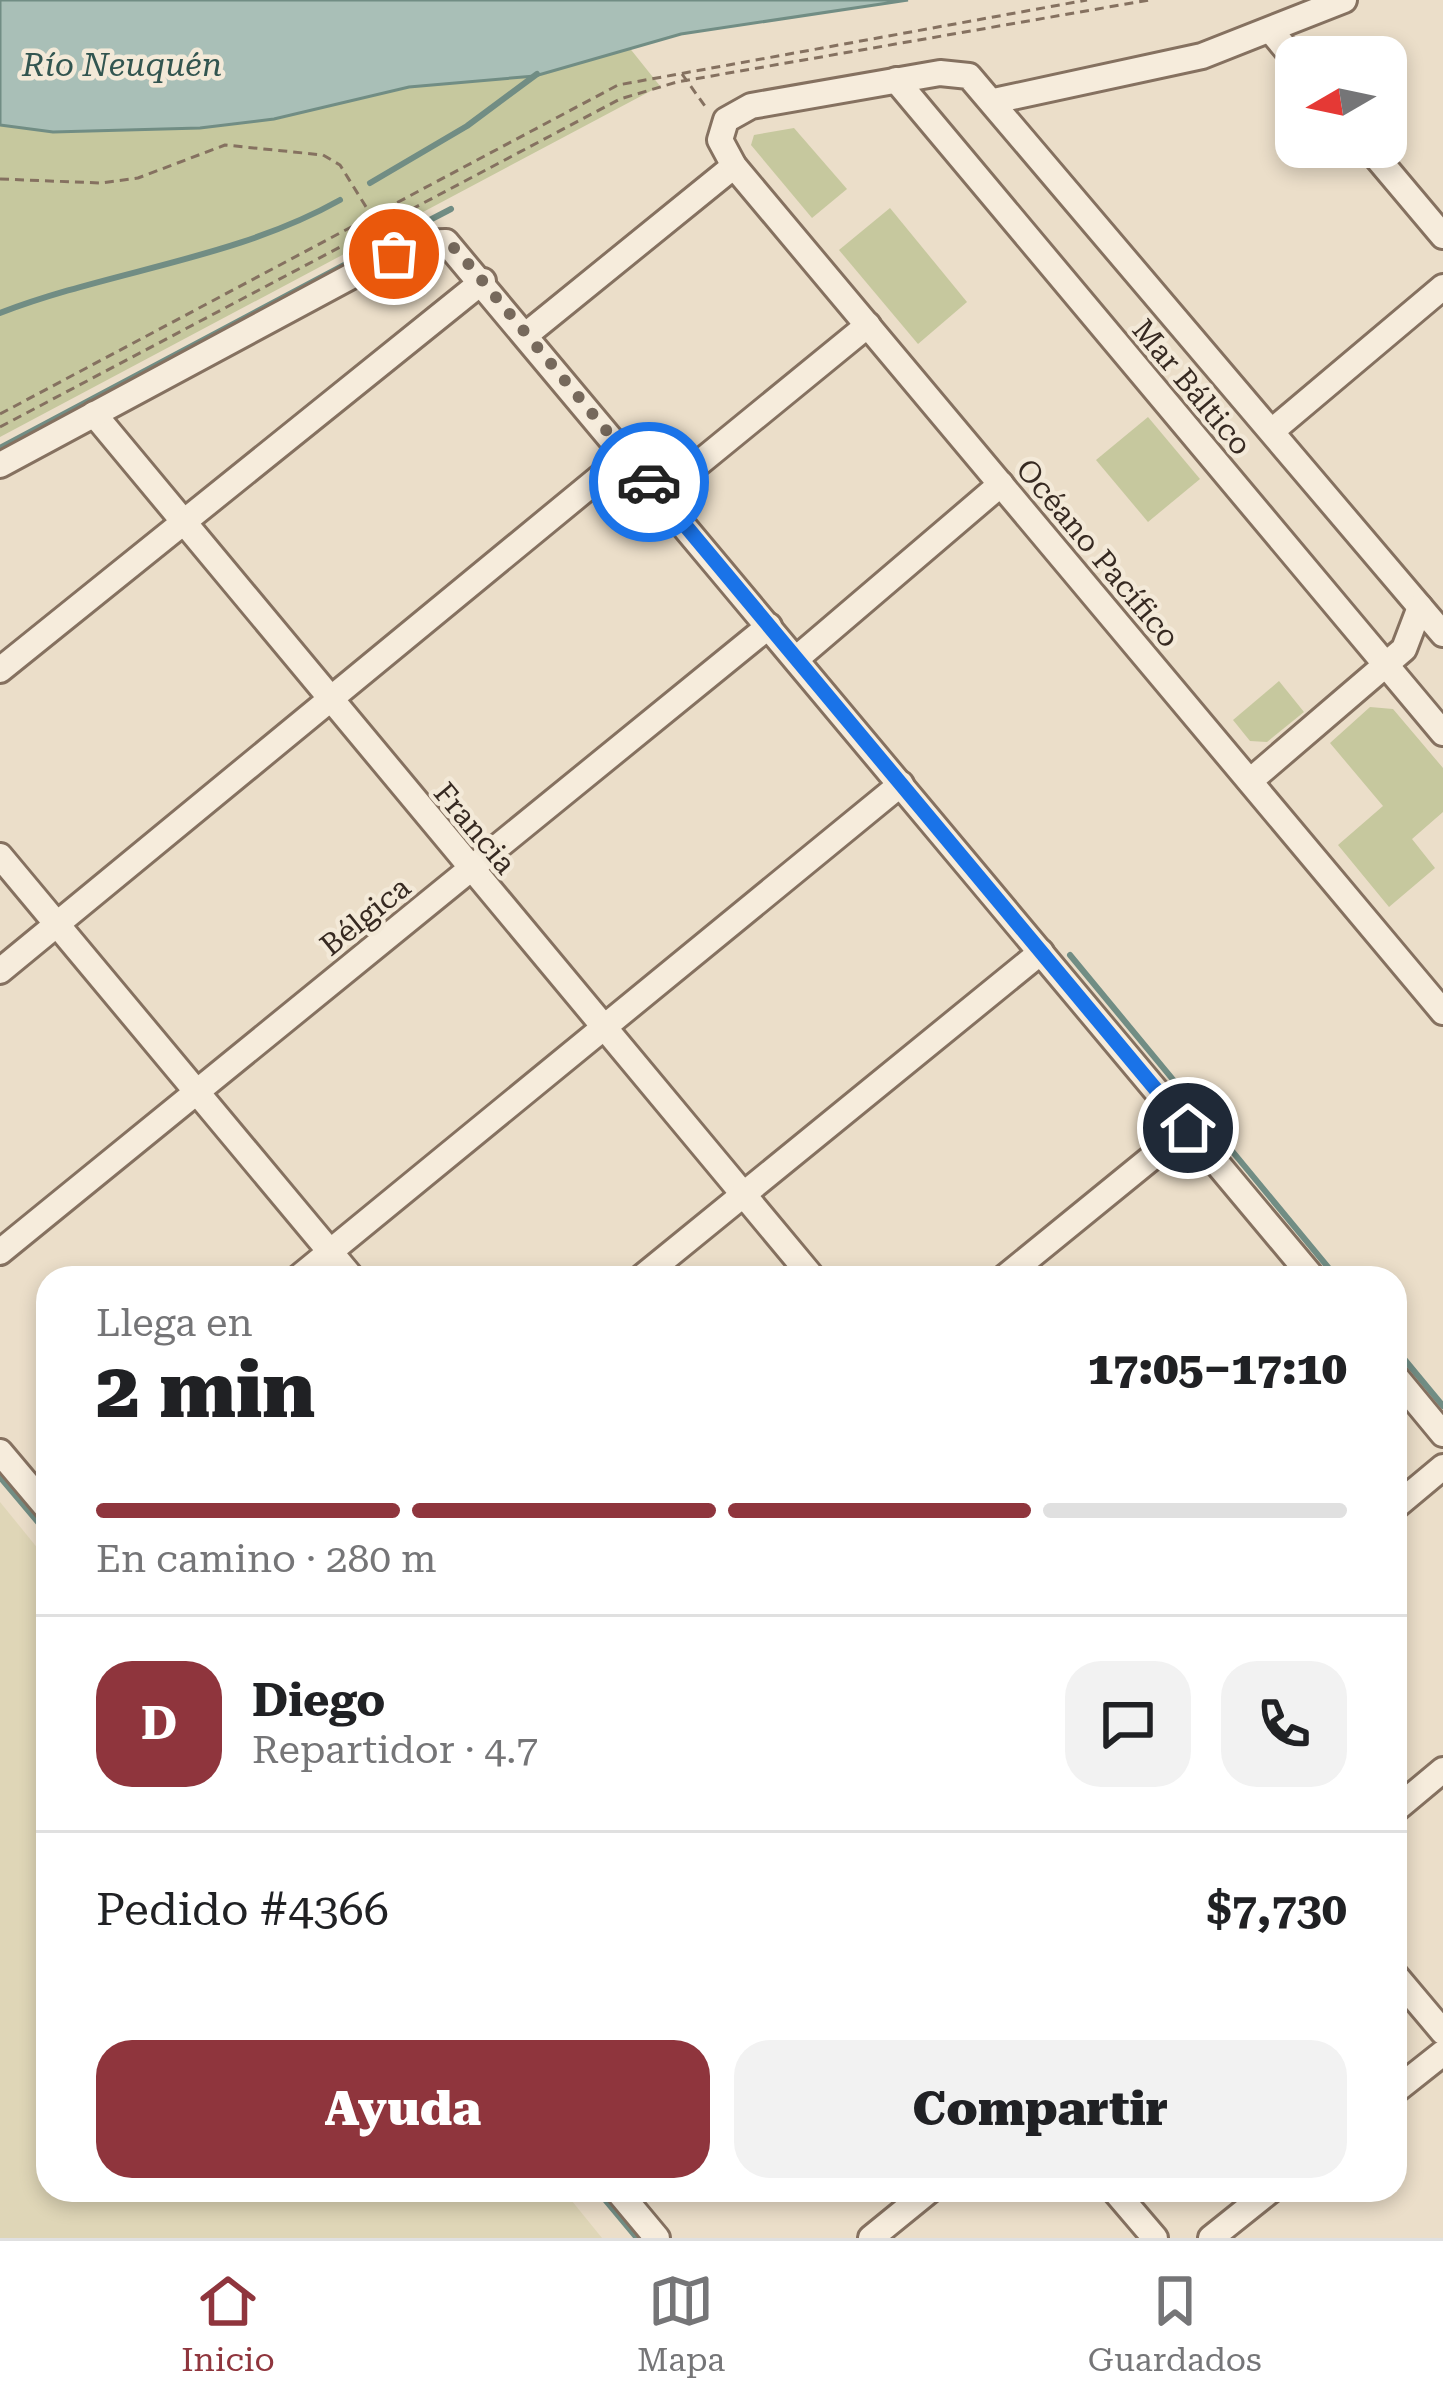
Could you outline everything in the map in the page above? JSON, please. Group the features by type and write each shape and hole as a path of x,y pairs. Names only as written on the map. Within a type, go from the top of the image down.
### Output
{"street":[{"path":"994,101 1202,56 1345,0"},
{"path":"1272,32 1275,36"},
{"name":"Mar Báltico","path":"896,80 950,71 969,76 994,101 1443,635"},
{"path":"722,127 730,115 752,106 896,80"},
{"name":"Mar Báltico","path":"896,80 1395,657 1443,733"},
{"name":"Océano Pacífico","path":"722,127 722,147 734,166 1443,1012"},
{"path":"527,334 734,166"},
{"path":"1386,168 1443,236"},
{"path":"0,465 394,254 436,239 456,249 1303,1266"},
{"path":"0,670 483,281"},
{"path":"1273,431 1443,287"},
{"path":"660,495 868,325"},
{"name":"Francia","path":"94,414 803,1266"},
{"path":"0,971 627,455"},
{"path":"796,658 1001,484"},
{"path":"1395,657 1420,607"},
{"name":"Bélgica","path":"0,1252 769,626"},
{"path":"1250,781 1395,657 1443,635"},
{"path":"313,1266 901,784"},
{"path":"0,856 342,1266"},
{"path":"656,1266 1041,952"},
{"path":"1019,1266 1188,1128"},
{"path":"1407,1390 1443,1434"},
{"path":"0,1452 36,1487"},
{"path":"1407,1497 1443,1468"},
{"path":"1407,1800 1443,1770"},
{"path":"1407,1989 1443,2032"},
{"path":"1407,2082 1443,2053"},
{"path":"627,2202 657,2238"},
{"path":"872,2238 916,2202"},
{"path":"1124,2202 1155,2238"},
{"path":"1210,2238 1256,2202"}],"path":[{"path":"0,414 610,88 1087,0"},
{"path":"0,427 598,108 684,81 1149,0"},
{"path":"682,72 684,81 722,127"},
{"path":"0,179 101,184 138,178 198,152 254,146 332,159 394,254"}],"shaded area":[{"path":"0,1502 36,1546 36,2202 573,2202 602,2238 0,2238"}],"green space":[{"path":"628,46 660,86 0,437 0,125 53,132 200,128 274,119 409,87 535,76"},
{"path":"794,128 847,189 812,218 751,145 754,135"},
{"path":"890,208 967,302 918,344 839,250"},
{"path":"1148,417 1200,479 1148,522 1096,460"},
{"path":"1279,681 1304,712 1267,742 1250,741 1233,720"},
{"path":"1370,707 1393,709 1443,768 1443,812 1412,839 1435,868 1389,907 1338,845 1383,806 1330,743"}],"water":[{"name":"Río Neuquén","path":"0,0 908,0 681,34 535,76 409,87 274,119 200,128 53,132 0,125"}],"waterway":[{"path":"370,183 467,126 537,74"},
{"path":"0,313 258,237 340,200"},
{"path":"397,237 451,209"},
{"path":"0,448 378,247"},
{"path":"1070,955 1327,1266"},
{"path":"1407,1362 1443,1406"},
{"path":"0,1477 36,1520"},
{"path":"607,2202 637,2238"}],"way so far":[{"path":"394,254 413,243 436,239 456,249 649,482"}],"route":[{"path":"649,482 1188,1128"}]}
